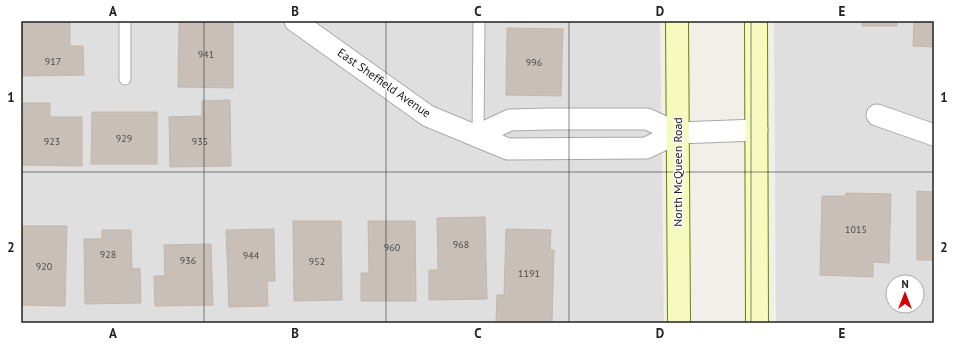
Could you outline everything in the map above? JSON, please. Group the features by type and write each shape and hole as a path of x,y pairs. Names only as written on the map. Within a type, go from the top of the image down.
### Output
{"main road":[{"name":"North McQueen Road","path":"677,21 679,323"},
{"path":"756,21 758,323"}],"street":[{"name":"East Sheffield Avenue","path":"296,21 428,116 478,135 508,149 646,148 678,133 756,130"},
{"path":"877,115 934,135"},
{"name":"East Sheffield Avenue","path":"478,135 510,120 555,119 647,119 678,133"}],"lane":[{"path":"125,21 125,79"},
{"path":"478,135 479,21"}],"shaded area":[{"path":"21,21 660,21 664,323 21,323"},
{"path":"774,21 934,21 934,323 776,323"}],"building":[{"path":"21,21 70,21 70,46 83,46 84,75 22,76"},
{"path":"179,21 233,21 233,88 178,87"},
{"path":"509,21 571,21 509,22"},
{"path":"862,21 897,21 897,26 862,26"},
{"path":"914,21 934,21 934,47 913,46"},
{"path":"507,28 563,29 561,96 506,95"},
{"path":"230,100 231,166 170,167 169,117 202,116 202,101"},
{"path":"23,103 50,103 50,117 82,117 82,166 22,165"},
{"path":"92,112 157,112 157,164 91,164"},
{"path":"917,191 934,192 934,260 917,260"},
{"path":"846,193 891,194 889,263 873,262 873,277 820,275 822,196 845,196"},
{"path":"485,217 487,299 429,300 429,270 438,270 437,218"},
{"path":"293,221 341,221 342,300 294,301"},
{"path":"368,221 415,221 416,301 361,301 361,273 369,273"},
{"path":"21,226 67,226 65,306 21,305"},
{"path":"274,229 275,281 267,281 268,306 229,307 226,230"},
{"path":"506,229 551,230 550,250 554,250 552,323 496,323 497,295 504,295"},
{"path":"102,230 131,230 132,269 140,268 141,303 85,304 84,239 102,239"},
{"path":"211,244 213,305 155,306 154,276 165,276 164,245"}]}
